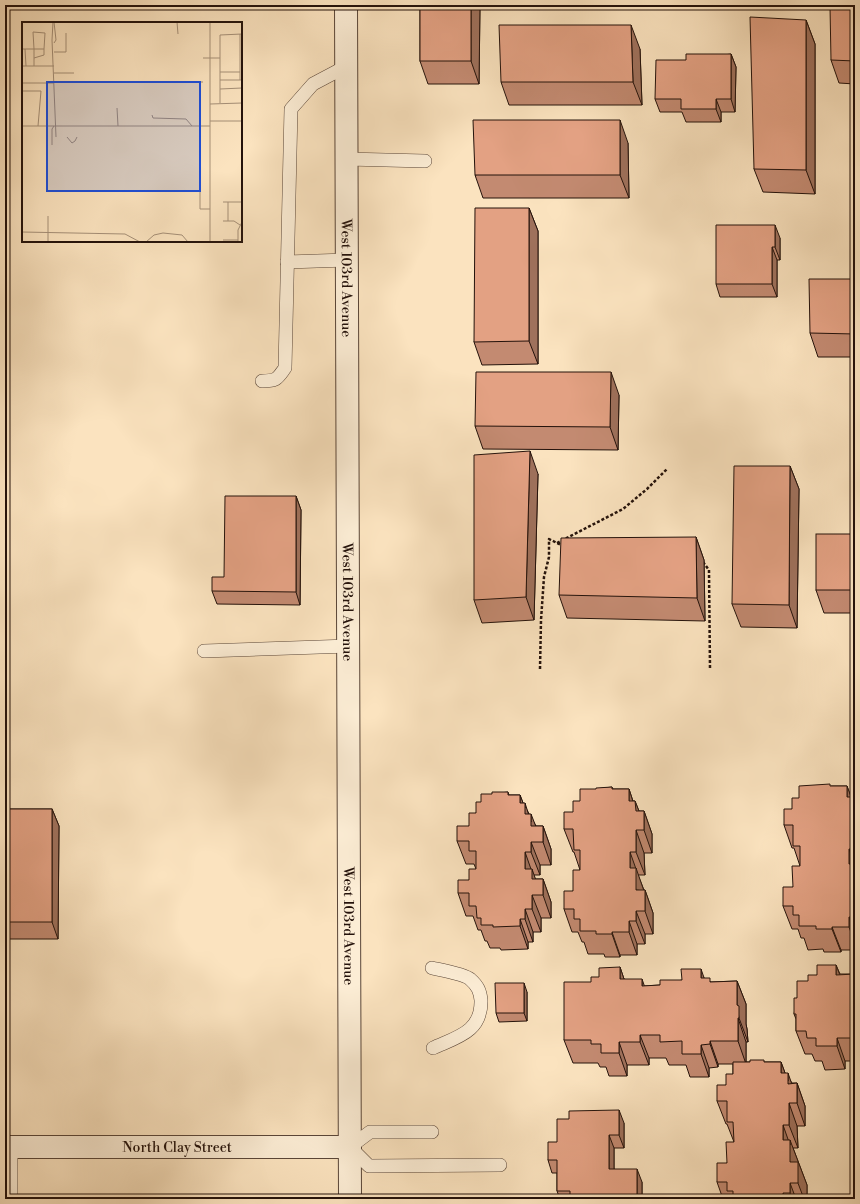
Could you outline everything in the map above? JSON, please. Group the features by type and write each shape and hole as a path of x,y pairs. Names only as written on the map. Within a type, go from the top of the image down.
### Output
{"street":[{"name":"West 103rd Avenue","path":"346,5 350,1199"},
{"name":"North Clay Street","path":"8,1147 350,1147"}],"lane":[{"path":"262,381 273,381 285,368 291,109 313,84 347,66"},
{"path":"347,159 425,160"},
{"path":"287,262 347,260"},
{"path":"204,651 348,646"},
{"path":"432,968 469,978 480,990 481,1009 475,1024 463,1034 433,1048"},
{"path":"432,1132 370,1132 350,1147 369,1166 500,1165"},
{"path":"8,1147 11,1199"}],"path":[{"path":"557,543 623,509 647,490 667,469"},
{"path":"540,669 541,620 544,577 549,557 549,539 568,549"},
{"path":"701,561 705,563 709,570 710,669"}],"building":[{"path":"420,5 471,5 471,61 420,61"},
{"path":"830,7 855,7 855,61 831,60"},
{"path":"750,17 806,20 806,170 754,169"},
{"path":"499,25 631,25 633,82 501,82"},
{"path":"686,54 731,54 731,99 716,99 716,109 681,109 681,99 655,99 656,60 686,60"},
{"path":"473,120 620,120 620,175 475,175"},
{"path":"475,208 529,208 529,341 474,342"},
{"path":"716,225 775,225 775,247 772,247 772,284 716,284"},
{"path":"809,279 855,279 855,334 810,333"},
{"path":"476,372 611,372 610,427 475,426"},
{"path":"530,451 526,597 474,600 474,455"},
{"path":"734,466 790,466 789,605 732,604"},
{"path":"225,496 296,496 296,592 212,591 212,577 224,577"},
{"path":"816,534 855,534 855,590 816,590"},
{"path":"696,537 697,598 559,595 561,538"},
{"path":"830,784 830,786 847,786 847,797 854,797 855,849 849,849 849,864 855,864 855,917 849,917 849,927 816,929 816,926 799,926 799,915 793,915 793,906 783,906 783,887 793,887 792,866 800,866 800,846 793,846 793,825 784,825 784,809 792,809 792,798 799,798 799,786"},
{"path":"612,787 612,789 629,789 629,801 635,801 636,811 644,811 644,830 636,830 636,852 630,852 630,868 636,868 636,890 645,890 645,911 636,911 636,921 629,921 629,932 596,934 596,931 580,931 580,919 574,919 574,909 564,909 564,891 573,891 573,870 580,870 580,850 574,850 573,829 564,829 564,812 573,812 573,801 580,801 580,789"},
{"path":"492,792 508,792 508,795 520,795 520,803 525,803 525,814 531,814 531,826 543,826 543,842 531,842 531,852 525,852 525,869 532,869 532,879 543,879 543,895 532,895 532,909 525,909 525,919 520,919 520,926 493,927 493,925 481,925 481,918 477,918 476,906 469,906 469,893 458,893 458,880 469,880 469,869 476,869 476,851 469,851 469,841 457,841 457,826 469,826 469,813 476,813 476,802 481,802 481,794 492,794"},
{"path":"5,809 52,809 52,922 5,922"},
{"path":"817,965 836,965 836,975 855,974 855,1038 837,1038 837,1046 816,1046 816,1038 807,1038 806,1031 796,1031 794,998 797,998 797,981 808,981 808,975 817,975"},
{"path":"620,967 620,979 642,979 642,986 660,985 660,980 682,980 681,969 701,969 701,978 710,978 710,982 737,981 737,1005 739,1006 738,1041 710,1041 710,1044 701,1045 701,1054 682,1054 682,1041 660,1042 660,1035 640,1035 640,1042 619,1042 619,1053 601,1053 601,1044 591,1044 591,1040 564,1040 564,982 591,982 591,977 599,977 599,968"},
{"path":"495,983 524,983 524,1013 496,1013"},
{"path":"750,1060 781,1062 781,1073 788,1073 788,1084 797,1083 797,1103 789,1103 789,1125 783,1125 783,1140 790,1140 790,1162 798,1162 798,1183 790,1183 790,1193 783,1193 783,1199 733,1199 733,1191 727,1191 727,1182 717,1182 717,1163 727,1163 726,1142 734,1142 733,1122 727,1122 727,1101 717,1101 717,1085 726,1085 726,1074 733,1074 733,1062 750,1062"},
{"path":"619,1110 619,1135 609,1135 609,1169 637,1169 637,1199 570,1199 570,1191 557,1191 557,1160 548,1160 548,1142 557,1142 557,1119 569,1119 569,1111"}]}
